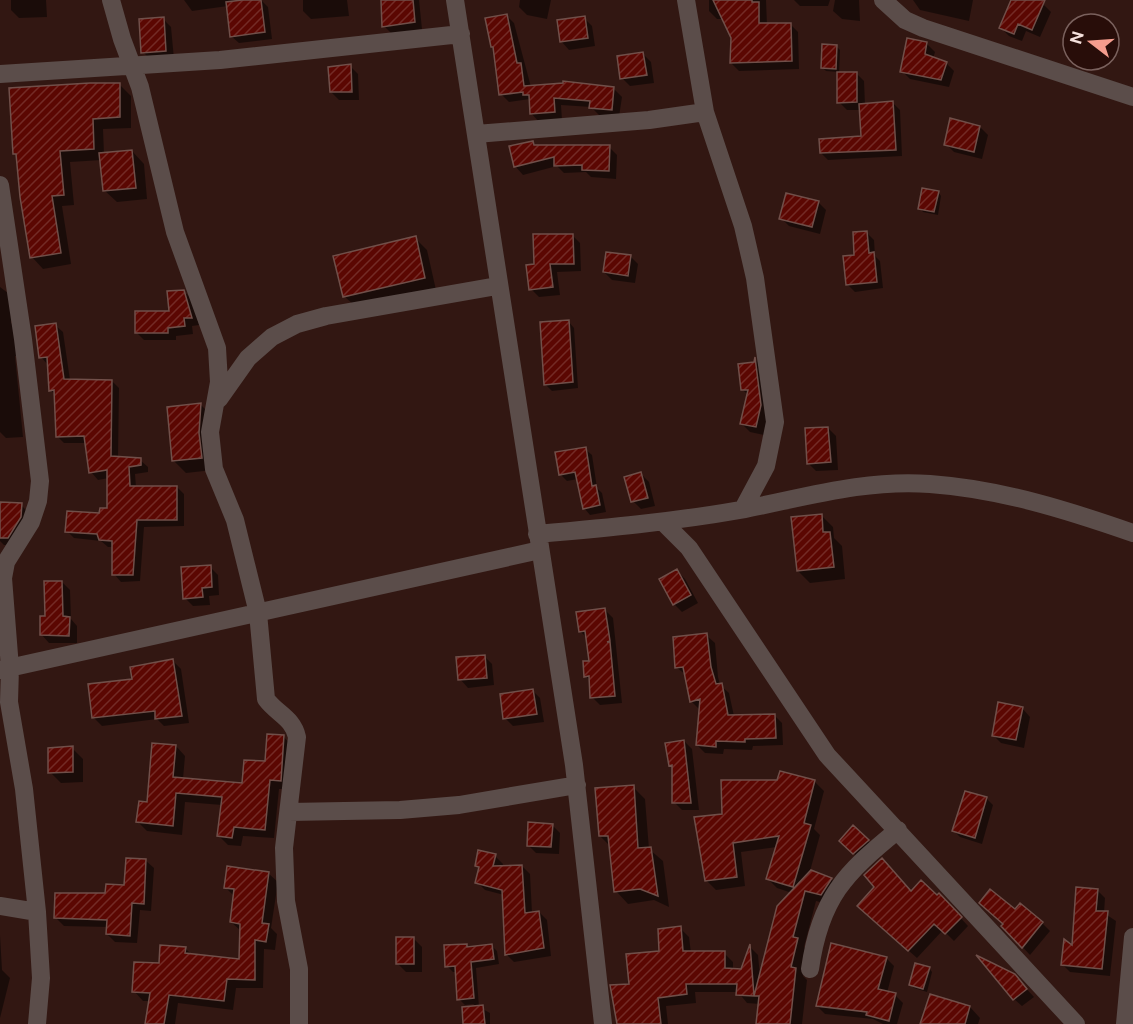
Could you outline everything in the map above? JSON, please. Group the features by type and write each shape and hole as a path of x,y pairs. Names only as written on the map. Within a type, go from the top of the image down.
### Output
{"street":[{"path":"111,0 132,64 175,232 217,348 219,382 210,432 214,469 235,520 258,613 266,699 273,709 294,726 297,737 284,848 286,901 299,969 299,1024"},
{"path":"455,0 497,286 577,785 603,1024"},
{"path":"686,0 705,112 743,226 755,278 776,422 766,466 743,509"},
{"path":"883,0 905,20 923,28 1133,98"},
{"path":"0,74 220,60 461,34"},
{"path":"476,134 649,120 705,112"},
{"path":"0,185 23,339 40,481 38,501 30,522 6,562 3,578 5,669 24,789 37,912 41,978 37,1024"},
{"path":"216,403 248,358 272,337 297,324 326,316 497,286"},
{"path":"5,669 258,613 538,542 743,509 844,487 928,484 1008,494 1133,533"},
{"path":"664,523 689,548 827,756 1076,1024"},
{"path":"289,812 393,811 435,807 577,785"},
{"path":"810,969 819,930 839,884 859,862 898,830"},
{"path":"0,906 37,912"},
{"path":"1125,1024 1133,937"}],"building":[{"path":"261,0 265,32 230,37 226,2"},
{"path":"381,0 413,0 415,22 382,27"},
{"path":"713,0 759,2 759,23 791,23 792,61 730,63 731,38"},
{"path":"1011,0 1045,0 1032,30 1018,24 1014,34 999,28"},
{"path":"507,14 517,63 521,63 524,86 563,83 563,81 614,87 612,110 589,108 590,101 554,98 555,112 530,114 529,95 523,95 523,92 499,95 493,47 491,47 485,18"},
{"path":"585,16 588,38 560,42 557,20"},
{"path":"164,17 166,51 141,53 139,19"},
{"path":"907,38 927,42 925,54 947,62 941,80 900,72"},
{"path":"822,44 837,45 836,69 821,68"},
{"path":"643,52 647,75 620,79 617,56"},
{"path":"351,64 352,92 330,92 328,67"},
{"path":"837,72 857,72 857,102 837,103"},
{"path":"120,83 120,117 93,119 94,149 60,151 64,195 52,196 61,253 30,258 16,154 13,154 9,88"},
{"path":"893,101 896,150 820,153 819,139 861,136 859,104"},
{"path":"950,118 980,126 974,152 944,145"},
{"path":"533,141 534,145 610,145 609,171 582,170 582,165 554,166 554,157 514,167 509,146"},
{"path":"132,150 136,188 103,191 99,153"},
{"path":"922,188 939,191 934,212 918,209"},
{"path":"786,193 819,201 812,227 779,219"},
{"path":"867,231 869,253 874,252 877,282 846,285 843,256 854,255 853,232"},
{"path":"533,234 573,234 574,264 550,264 553,287 529,290 526,265 534,264"},
{"path":"416,236 425,278 343,297 333,256"},
{"path":"606,252 631,255 628,276 603,272"},
{"path":"184,290 192,318 184,318 185,326 168,328 168,333 135,333 135,311 169,311 167,291"},
{"path":"569,320 573,382 544,385 540,322"},
{"path":"56,323 64,379 112,380 111,456 141,458 141,465 129,467 130,486 177,486 177,520 137,520 133,575 112,575 112,541 99,540 97,534 65,532 67,511 99,513 100,508 107,508 107,470 89,473 84,436 56,437 54,390 49,391 47,357 39,358 35,326"},
{"path":"755,357 761,405 756,427 740,424 748,390 741,390 738,364 754,362"},
{"path":"201,403 199,433 202,458 172,461 167,407"},
{"path":"828,427 831,462 807,464 805,428"},
{"path":"586,447 592,486 596,485 600,505 583,509 575,472 559,475 555,452"},
{"path":"641,472 648,498 631,502 624,477"},
{"path":"0,502 22,503 21,517 8,538 0,538"},
{"path":"822,514 823,532 830,532 834,567 797,571 791,517"},
{"path":"211,565 212,587 202,588 203,597 183,599 181,567"},
{"path":"677,569 691,595 673,605 659,579"},
{"path":"44,581 62,581 63,616 70,617 69,636 40,635 40,616 45,616"},
{"path":"605,608 610,641 607,642 610,642 615,696 590,698 589,676 584,677 583,661 589,661 585,631 579,632 576,612"},
{"path":"707,633 711,667 716,684 722,683 728,715 775,714 776,738 745,739 745,742 716,741 716,747 696,745 700,699 690,702 683,667 675,668 673,637"},
{"path":"485,655 487,678 458,680 456,657"},
{"path":"173,659 182,716 155,719 155,711 92,718 88,684 132,679 130,667"},
{"path":"533,689 537,714 503,719 500,694"},
{"path":"998,702 1023,707 1016,740 992,736"},
{"path":"267,734 284,735 281,781 270,780 265,830 234,827 232,838 217,836 222,797 176,793 173,826 136,822 139,801 147,802 152,743 176,745 173,777 242,783 244,760 265,761"},
{"path":"684,740 691,803 672,803 672,765 669,766 665,743"},
{"path":"73,746 73,772 48,773 48,748"},
{"path":"780,771 815,780 804,823 811,825 793,887 766,879 779,836 733,843 737,877 705,881 694,817 722,814 721,780 777,780"},
{"path":"634,785 638,848 651,847 658,896 640,889 614,892 608,836 599,836 595,788"},
{"path":"965,791 987,797 975,838 952,831"},
{"path":"528,822 553,824 551,847 527,846"},
{"path":"853,825 869,840 853,854 839,841"},
{"path":"478,850 496,854 493,866 522,865 525,913 539,911 544,948 505,955 502,890 475,883 479,867 475,866"},
{"path":"126,858 146,859 144,904 132,903 130,936 106,934 107,920 54,918 55,893 105,893 106,884 124,885"},
{"path":"882,858 911,891 921,880 937,895 939,893 962,917 945,934 934,924 908,951 857,906 874,887 864,875"},
{"path":"227,866 269,872 262,923 269,924 266,942 255,940 255,980 227,979 224,1001 169,995 164,1024 145,1024 150,993 132,992 134,962 159,963 160,945 186,947 185,953 239,959 240,924 230,922 234,889 224,888"},
{"path":"811,870 832,878 821,895 805,891 793,937 798,938 791,967 796,968 790,1024 756,1024 759,996 754,996 777,906"},
{"path":"1076,887 1098,889 1096,911 1108,911 1102,969 1061,965 1064,939 1072,945"},
{"path":"990,889 1015,909 1020,903 1043,922 1022,948 1001,926 1003,924 979,903"},
{"path":"681,926 683,951 725,951 725,968 741,969 750,944 754,996 736,995 737,984 686,984 687,994 658,998 661,1024 617,1024 610,985 629,984 626,954 659,951 658,929"},
{"path":"396,937 414,937 414,964 396,964"},
{"path":"831,943 887,957 878,989 896,993 889,1021 866,1015 867,1012 816,1006"},
{"path":"467,944 467,947 492,944 494,959 471,962 474,998 457,1000 455,966 445,967 444,945"},
{"path":"976,955 1015,974 1027,989 1013,1000"},
{"path":"915,963 930,967 923,989 909,985"},
{"path":"930,994 970,1006 965,1024 920,1024"},
{"path":"483,1005 485,1024 463,1024 462,1007"}]}
